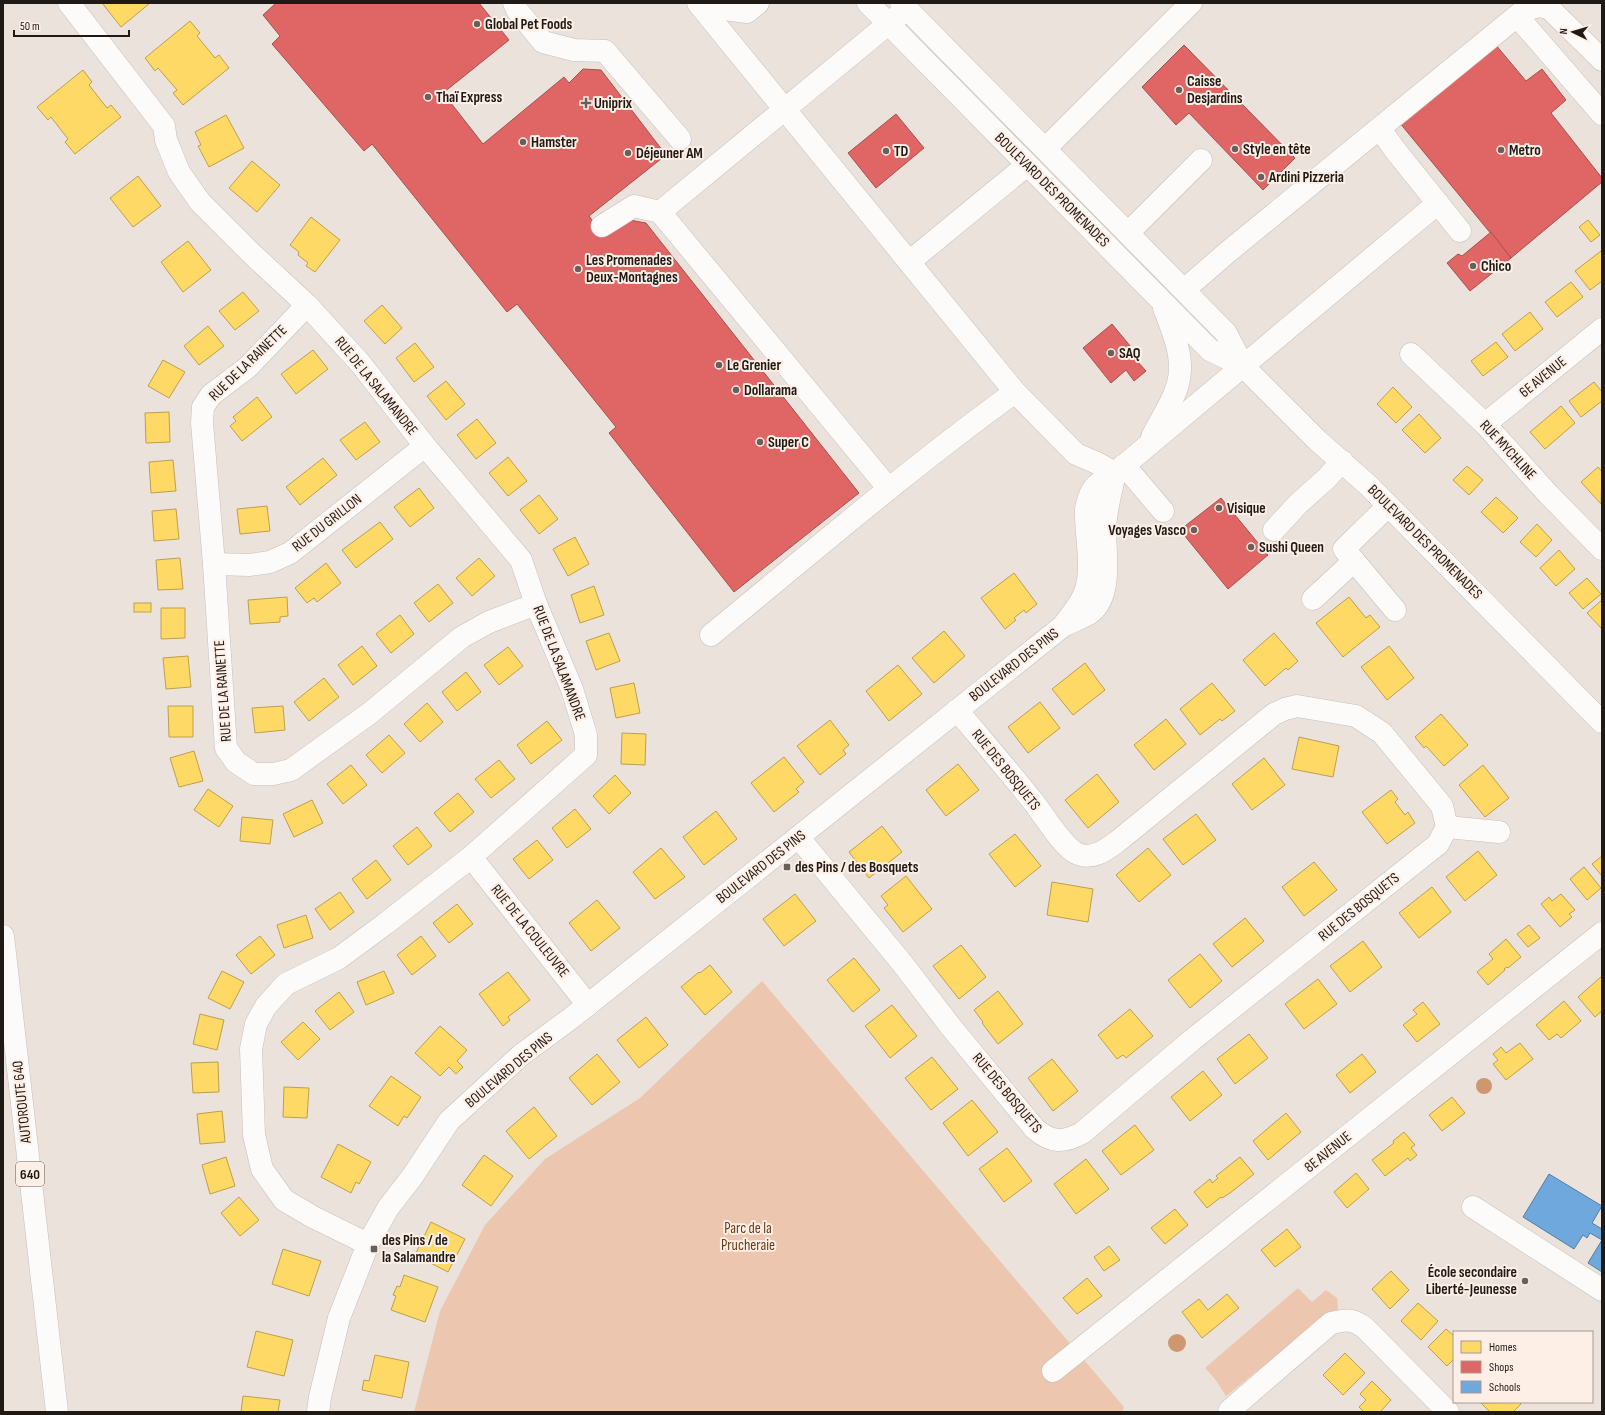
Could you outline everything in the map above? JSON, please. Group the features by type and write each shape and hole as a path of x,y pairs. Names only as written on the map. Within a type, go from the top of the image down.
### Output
{"main road":[{"name":"RUE DE LA SALAMANDRE","path":"69,3 164,126 166,140 179,172 200,202 251,253 307,305 360,363 425,446 522,560 536,604 572,689 586,735 586,755 471,857 339,958 286,984 266,1006 256,1024 251,1049 254,1135 262,1169 284,1200 313,1217 368,1244"},
{"path":"514,3 517,10 543,42 574,50 605,51 680,139"},
{"path":"698,3 1015,392 1076,454 1097,463 1120,469 1163,511"},
{"path":"719,3 724,9 747,12 758,3"},
{"name":"BOULEVARD DES PROMENADES","path":"868,3 1210,350 1243,366"},
{"path":"1045,149 1191,3"},
{"path":"660,212 785,110 888,23 907,5"},
{"name":"BOULEVARD DES PROMENADES","path":"907,5 1045,149 1226,333 1243,366 1317,440 1342,461 1388,506 1602,722"},
{"path":"1184,290 1229,251 1517,16 1530,8 1538,6 1549,8 1602,60"},
{"path":"1517,16 1602,114"},
{"path":"1380,129 1460,231"},
{"path":"1128,233 1201,160"},
{"path":"909,262 1028,165"},
{"name":"BOULEVARD DES PINS","path":"318,1412 320,1397 339,1318 368,1244 388,1208 449,1121 521,1055 588,1005 1063,626 1081,600 1087,586 1089,573 1086,518 1088,499 1098,483 1120,469 1147,447 1438,204"},
{"path":"602,226 634,206 660,212 889,489"},
{"path":"1147,447 1174,395 1181,367 1177,342 1162,301"},
{"name":"RUE DE LA RAINETTE","path":"307,305 248,367 211,395 203,407 202,423 214,564 226,748 236,762 254,774 273,774 291,770 370,712 462,638 489,622 536,604"},
{"name":"6E AVENUE","path":"1485,424 1602,329"},
{"name":"RUE MYCHLINE","path":"1411,354 1485,424 1549,495 1602,549"},
{"path":"711,636 889,489 1015,392"},
{"name":"RUE DU GRILLON","path":"214,564 249,564 270,562 290,553 425,446"},
{"path":"1076,454 1088,499"},
{"path":"1274,530 1298,504 1327,478 1342,461"},
{"path":"1063,626 1091,612 1099,602 1106,575 1106,518 1108,500 1120,469"},
{"path":"1388,506 1344,549 1395,610"},
{"path":"1313,599 1354,561"},
{"name":"RUE DES BOSQUETS","path":"798,838 902,963 951,1027 1035,1129 1044,1137 1058,1141 1070,1139 1082,1133 1192,1040 1438,844 1447,827 1442,806 1382,733 1356,716 1297,706 1274,714 1118,842 1100,853 1088,856 1077,853 1067,846 1032,799 957,710"},
{"path":"1447,827 1499,832"},
{"name":"RUE DE LA COULEUVRE","path":"471,857 588,1005"},
{"name":"8E AVENUE","path":"1053,1371 1602,932"},
{"name":"AUTOROUTE 640","path":"3,936 57,1412"},
{"path":"1473,1207 1602,1290"},
{"path":"1229,1412 1331,1322 1345,1320 1357,1321 1365,1328 1448,1412"}],"green space":[{"name":"Parc de la Prucheraie","path":"762,981 1124,1407 1122,1412 414,1412 440,1311 485,1225 545,1159 640,1098"},
{"path":"1298,1288 1312,1302 1326,1290 1337,1298 1338,1310 1328,1315 1226,1396 1215,1379 1205,1368"}],"shaded area":[{"path":"1481,1078 1487,1078 1492,1083 1490,1092 1487,1094 1481,1094 1476,1089 1476,1083"},
{"path":"1173,1334 1181,1334 1186,1339 1184,1350 1181,1352 1173,1352 1168,1347 1168,1339"}],"building: Homes":[{"path":"102,3 150,3 121,27"},
{"path":"190,21 200,33 197,36 215,58 219,55 229,68 183,105 173,93 177,90 158,68 155,71 145,58"},
{"path":"83,70 92,82 89,85 107,108 111,105 121,117 75,154 65,142 68,139 51,117 48,120 37,107"},
{"path":"226,115 244,148 209,167 198,146 201,145 195,132"},
{"path":"252,161 280,185 257,212 229,188"},
{"path":"138,176 161,206 133,227 110,198"},
{"path":"311,217 340,240 315,272 306,266 308,263 298,255 299,252 290,245"},
{"path":"1588,220 1600,235 1591,242 1579,227"},
{"path":"188,241 211,270 183,292 161,262"},
{"path":"1601,251 1602,281 1590,290 1575,271"},
{"path":"1571,282 1583,297 1557,317 1545,302"},
{"path":"243,292 259,311 235,330 219,311"},
{"path":"382,305 402,328 385,344 364,321"},
{"path":"1530,312 1543,329 1515,351 1502,334"},
{"path":"208,326 224,346 199,365 184,346"},
{"path":"1496,342 1508,357 1483,376 1471,361"},
{"path":"415,343 434,367 414,382 396,358"},
{"path":"313,350 328,369 296,394 281,374"},
{"path":"163,360 185,372 169,398 148,386"},
{"path":"446,381 465,404 446,420 427,396"},
{"path":"1594,382 1602,392 1602,401 1581,417 1569,401"},
{"path":"1393,387 1412,407 1396,423 1377,404"},
{"path":"257,397 272,417 242,441 230,426 236,421 233,417"},
{"path":"1561,406 1575,423 1545,449 1530,432"},
{"path":"169,412 170,442 146,443 145,413"},
{"path":"1419,414 1441,438 1425,453 1402,430"},
{"path":"477,419 496,443 476,459 457,435"},
{"path":"365,422 380,442 356,460 340,440"},
{"path":"508,457 527,481 508,496 489,473"},
{"path":"323,458 337,475 300,505 286,487"},
{"path":"173,460 176,491 151,493 149,462"},
{"path":"1467,466 1483,480 1469,495 1453,480"},
{"path":"1598,467 1602,472 1601,504 1581,482"},
{"path":"419,488 434,508 410,527 394,507"},
{"path":"539,495 558,519 539,534 520,510"},
{"path":"1496,497 1518,518 1503,533 1481,512"},
{"path":"267,506 270,531 240,534 237,509"},
{"path":"176,509 179,539 154,541 152,511"},
{"path":"380,522 393,539 356,568 342,550"},
{"path":"1537,524 1552,540 1536,557 1520,542"},
{"path":"575,537 589,564 568,576 553,549"},
{"path":"1559,550 1575,569 1556,586 1540,568"},
{"path":"180,558 183,589 158,590 156,560"},
{"path":"479,558 495,576 472,596 456,578"},
{"path":"326,563 341,583 317,602 314,598 307,603 295,588"},
{"path":"1014,573 1037,604 1026,613 1024,610 1014,618 1016,620 1005,629 981,598"},
{"path":"1587,578 1601,594 1583,609 1569,593"},
{"path":"438,584 453,603 429,622 414,603"},
{"path":"594,586 604,615 580,623 571,595"},
{"path":"287,597 288,616 280,617 280,622 250,624 248,600"},
{"path":"1349,597 1366,618 1370,615 1380,627 1343,657 1316,623"},
{"path":"1602,600 1602,629 1587,613"},
{"path":"134,603 151,603 151,612 134,612"},
{"path":"161,608 185,608 185,638 161,639"},
{"path":"400,615 414,634 391,653 376,634"},
{"path":"944,631 965,656 934,683 912,658"},
{"path":"609,633 620,661 596,670 586,641"},
{"path":"1274,633 1298,661 1288,670 1286,668 1265,686 1243,660"},
{"path":"362,646 377,666 353,685 338,665"},
{"path":"1389,646 1414,678 1387,700 1361,667"},
{"path":"508,647 523,666 499,685 484,665"},
{"path":"188,656 191,687 166,689 163,658"},
{"path":"1085,663 1105,690 1073,715 1052,689"},
{"path":"898,665 922,694 889,721 866,691"},
{"path":"466,672 481,692 457,711 442,692"},
{"path":"324,678 339,697 309,721 294,702"},
{"path":"634,683 640,713 616,718 610,688"},
{"path":"1212,683 1235,711 1222,721 1220,719 1200,735 1180,709"},
{"path":"1040,702 1060,728 1028,753 1008,727"},
{"path":"427,703 443,722 420,742 404,724"},
{"path":"168,706 193,706 193,737 169,737"},
{"path":"283,706 285,730 255,733 252,708"},
{"path":"1441,714 1468,745 1444,766 1426,746 1424,748 1415,737"},
{"path":"1166,719 1186,744 1154,770 1134,745"},
{"path":"830,720 849,745 843,750 846,754 820,775 797,746"},
{"path":"547,721 562,740 531,764 517,745"},
{"path":"622,733 646,734 645,765 621,764"},
{"path":"389,735 405,753 382,773 366,755"},
{"path":"1299,737 1339,746 1333,777 1292,769"},
{"path":"194,751 203,781 179,787 170,758"},
{"path":"784,757 804,782 796,789 799,792 774,812 751,783"},
{"path":"1264,758 1285,785 1252,810 1232,784"},
{"path":"499,760 515,779 491,798 475,779"},
{"path":"958,764 979,790 946,816 926,790"},
{"path":"351,765 367,785 343,804 327,784"},
{"path":"1483,765 1509,798 1485,817 1459,785"},
{"path":"1097,774 1119,802 1088,828 1065,800"},
{"path":"615,775 631,793 609,814 593,796"},
{"path":"208,789 233,806 219,827 194,810"},
{"path":"1391,790 1398,799 1395,802 1405,815 1408,812 1415,823 1387,844 1362,812"},
{"path":"458,793 474,812 450,832 434,813"},
{"path":"312,800 323,823 294,837 283,814"},
{"path":"575,809 591,829 567,848 552,828"},
{"path":"716,811 737,839 704,865 683,837"},
{"path":"1196,814 1216,840 1183,865 1163,839"},
{"path":"242,817 273,820 270,844 240,841"},
{"path":"882,826 902,852 869,878 849,852"},
{"path":"417,827 432,846 408,865 393,846"},
{"path":"1015,834 1041,866 1015,887 989,854"},
{"path":"537,840 553,860 529,879 513,859"},
{"path":"661,848 685,877 655,899 633,872"},
{"path":"1148,848 1171,875 1139,902 1116,875"},
{"path":"1478,851 1497,875 1465,901 1446,877"},
{"path":"1602,856 1602,876 1592,864"},
{"path":"376,860 391,880 367,899 352,879"},
{"path":"1314,862 1337,890 1304,916 1282,887"},
{"path":"1584,867 1601,888 1587,900 1570,879"},
{"path":"906,876 932,909 903,932 884,908 888,905 881,896"},
{"path":"1052,882 1093,889 1088,922 1047,915"},
{"path":"1432,887 1451,912 1419,938 1399,913"},
{"path":"340,892 354,912 330,930 315,909"},
{"path":"795,894 816,921 784,946 763,919"},
{"path":"1561,894 1575,910 1569,914 1572,917 1560,927 1541,904 1549,897 1552,901"},
{"path":"597,900 620,928 591,951 569,923"},
{"path":"457,904 473,924 449,943 433,923"},
{"path":"306,915 313,938 284,948 277,925"},
{"path":"1245,918 1264,941 1232,967 1213,944"},
{"path":"1529,925 1540,938 1528,947 1517,934"},
{"path":"260,936 275,955 251,974 236,955"},
{"path":"421,936 436,956 412,975 397,955"},
{"path":"1506,939 1521,957 1508,968 1507,967 1504,969 1505,970 1488,985 1477,972 1493,959 1489,954"},
{"path":"1363,941 1382,967 1350,992 1330,966"},
{"path":"961,945 986,977 959,999 933,966"},
{"path":"1200,954 1222,981 1190,1008 1168,980"},
{"path":"854,958 880,990 853,1012 827,980"},
{"path":"710,965 732,992 705,1015 681,987"},
{"path":"222,971 244,982 230,1009 208,998"},
{"path":"384,971 394,993 366,1005 357,982"},
{"path":"508,972 530,1000 508,1017 510,1020 503,1026 479,994"},
{"path":"1602,976 1602,1011 1595,1017 1578,997"},
{"path":"1318,979 1337,1004 1304,1029 1285,1004"},
{"path":"998,991 1023,1024 998,1044 974,1010"},
{"path":"339,992 354,1012 330,1030 315,1011"},
{"path":"1564,1001 1581,1021 1561,1038 1557,1034 1549,1040 1536,1025"},
{"path":"1423,1002 1440,1024 1417,1042 1403,1025 1417,1014 1413,1010"},
{"path":"892,1005 917,1036 890,1058 865,1026"},
{"path":"1130,1009 1153,1036 1126,1058 1123,1055 1117,1059 1098,1035"},
{"path":"200,1014 224,1020 217,1050 193,1044"},
{"path":"646,1017 668,1045 639,1068 617,1040"},
{"path":"303,1022 320,1039 298,1060 281,1042"},
{"path":"440,1026 467,1050 457,1061 463,1067 456,1074 449,1067 440,1076 415,1053"},
{"path":"1249,1034 1268,1058 1235,1084 1217,1059"},
{"path":"1520,1043 1533,1059 1506,1080 1493,1064 1498,1060 1493,1054 1501,1047 1506,1053"},
{"path":"597,1054 620,1082 592,1105 569,1078"},
{"path":"1362,1054 1376,1072 1350,1093 1336,1075"},
{"path":"932,1057 958,1089 931,1110 905,1078"},
{"path":"1052,1059 1078,1091 1053,1111 1028,1078"},
{"path":"218,1062 219,1092 193,1093 191,1063"},
{"path":"1203,1071 1222,1095 1190,1121 1171,1097"},
{"path":"391,1076 421,1097 407,1118 404,1116 398,1126 369,1106"},
{"path":"284,1087 309,1088 307,1118 283,1117"},
{"path":"1452,1097 1465,1113 1442,1131 1429,1115"},
{"path":"972,1100 998,1132 968,1156 943,1123"},
{"path":"534,1107 557,1136 529,1159 506,1131"},
{"path":"222,1111 225,1142 200,1144 197,1114"},
{"path":"1286,1113 1301,1132 1268,1160 1253,1141"},
{"path":"1135,1125 1154,1150 1121,1175 1102,1151"},
{"path":"1404,1132 1415,1145 1411,1148 1417,1155 1410,1161 1408,1158 1385,1176 1372,1160 1394,1143 1393,1141"},
{"path":"338,1144 371,1162 359,1184 356,1182 351,1193 321,1177"},
{"path":"1007,1148 1032,1181 1004,1202 979,1169"},
{"path":"484,1155 513,1176 491,1206 462,1185"},
{"path":"226,1157 235,1186 210,1194 202,1165"},
{"path":"1240,1157 1254,1174 1230,1193 1222,1198 1221,1197 1207,1208 1194,1192 1210,1179 1212,1183 1218,1178 1216,1176"},
{"path":"1086,1159 1109,1189 1076,1214 1054,1184"},
{"path":"1356,1173 1369,1189 1347,1208 1334,1192"},
{"path":"239,1197 259,1220 240,1236 221,1213"},
{"path":"1175,1209 1188,1225 1165,1244 1151,1228"},
{"path":"431,1222 465,1239 448,1272 415,1255"},
{"path":"1287,1229 1301,1247 1275,1267 1261,1250"},
{"path":"1109,1246 1120,1260 1104,1271 1094,1257"},
{"path":"283,1249 321,1261 309,1296 272,1284"},
{"path":"1391,1271 1409,1290 1390,1309 1372,1289"},
{"path":"404,1275 438,1287 425,1322 391,1310 396,1296 393,1295 397,1286 400,1287"},
{"path":"1087,1278 1102,1296 1077,1314 1063,1298"},
{"path":"1227,1294 1239,1308 1202,1338 1182,1312 1199,1299 1208,1310"},
{"path":"1418,1303 1438,1321 1421,1340 1401,1321"},
{"path":"1446,1329 1453,1335 1453,1360 1447,1366 1428,1347"},
{"path":"256,1331 293,1340 284,1376 247,1367"},
{"path":"1345,1353 1365,1373 1343,1395 1323,1375"},
{"path":"375,1355 409,1362 402,1398 362,1390 364,1380 369,1381"},
{"path":"1372,1381 1391,1400 1380,1412 1364,1412 1359,1407 1366,1400 1360,1394"},
{"path":"243,1396 280,1400 278,1412 241,1412"},
{"path":"1481,1403 1521,1404 1513,1412 1490,1412"}],"building: Shops":[{"name":"Les Promenades Deux-Montagnes","path":"276,3 479,3 509,40 443,93 483,144 564,77 569,83 583,69 601,70 666,155 589,216 603,235 624,219 646,223 859,493 734,592 609,433 616,427 517,304 507,312 372,144 364,151 272,44 280,36 263,15"},
{"name":"Metro","path":"1495,44 1526,81 1542,69 1566,100 1551,113 1602,178 1602,182 1511,258 1399,122"},
{"path":"1184,45 1295,158 1263,190 1189,113 1176,125 1142,87"},
{"name":"TD","path":"896,114 924,148 876,188 848,153"},
{"path":"1491,232 1511,258 1470,291 1447,263 1458,254 1462,256"},
{"name":"SAQ","path":"1112,324 1140,358 1137,361 1146,371 1134,381 1126,370 1111,383 1083,348"},
{"path":"1221,498 1268,555 1228,589 1180,530"}],"building: Schools":[{"path":"1549,1174 1602,1206 1592,1223 1602,1229 1602,1240 1590,1233 1587,1238 1583,1235 1574,1249 1523,1217"},
{"path":"1602,1240 1602,1272 1588,1263"}],"place":[{"name":"Global Pet Foods","path":"477,24"},
{"name":"Caisse Desjardins","path":"1179,90"},
{"name":"Thaï Express","path":"428,97"},
{"name":"Uniprix","path":"586,103"},
{"name":"Hamster","path":"523,142"},
{"name":"Style en tête","path":"1235,149"},
{"name":"Metro","path":"1501,150"},
{"name":"TD","path":"886,151"},
{"name":"Déjeuner AM","path":"628,153"},
{"name":"Ardini Pizzeria","path":"1261,177"},
{"name":"Chico","path":"1473,266"},
{"name":"Les Promenades Deux-Montagnes","path":"578,269"},
{"name":"SAQ","path":"1111,353"},
{"name":"Le Grenier","path":"719,365"},
{"name":"Dollarama","path":"736,390"},
{"name":"Super C","path":"760,442"},
{"name":"Visique","path":"1219,508"},
{"name":"Voyages Vasco","path":"1194,530"},
{"name":"Sushi Queen","path":"1251,547"},
{"name":"des Pins / des Bosquets","path":"787,867"},
{"name":"des Pins / de la Salamandre","path":"374,1249"},
{"name":"École secondaire Liberté-Jeunesse","path":"1525,1281"}]}
